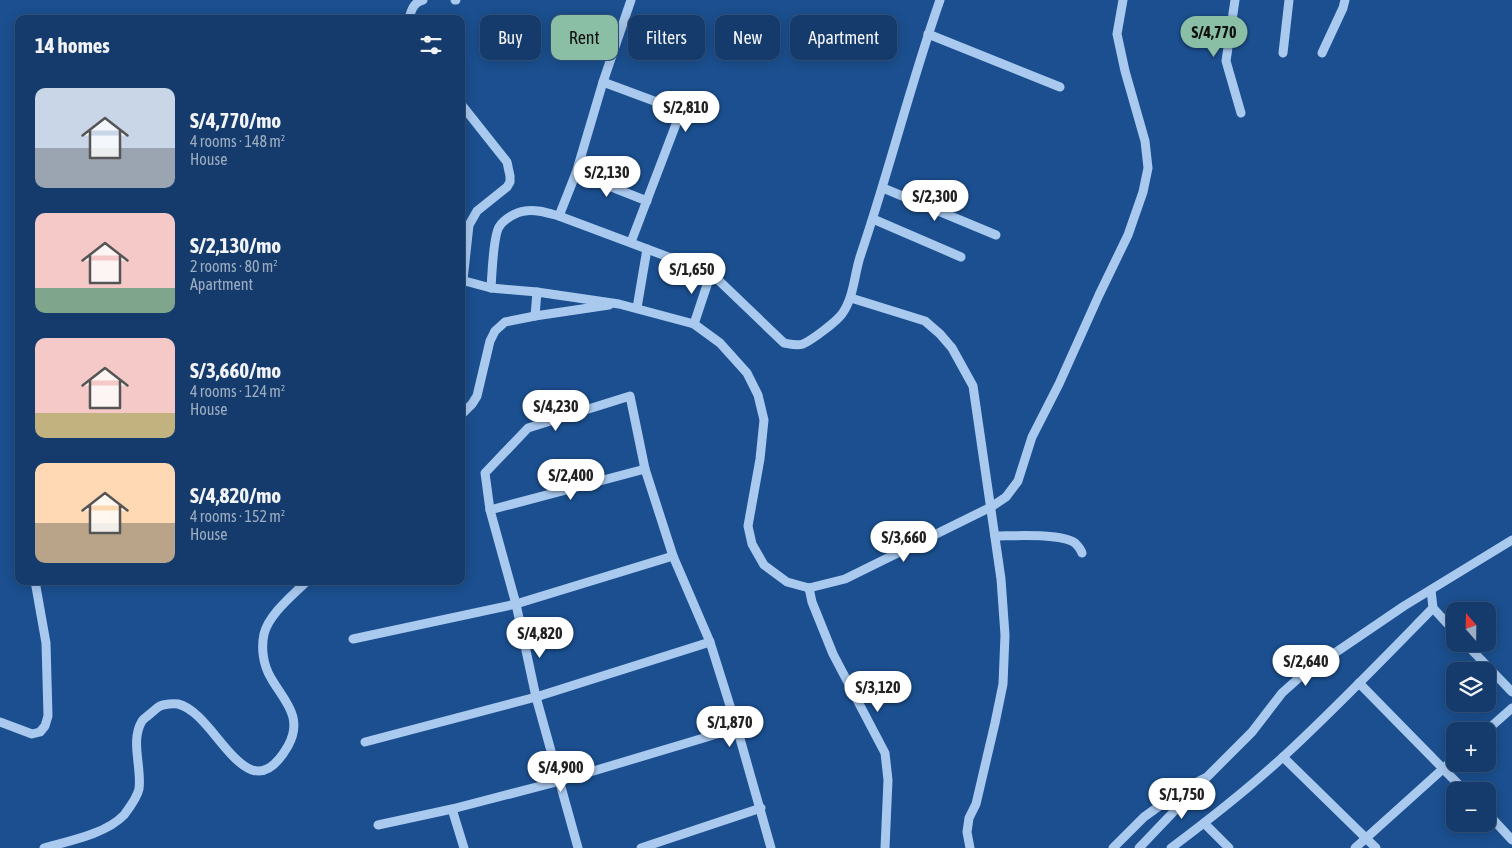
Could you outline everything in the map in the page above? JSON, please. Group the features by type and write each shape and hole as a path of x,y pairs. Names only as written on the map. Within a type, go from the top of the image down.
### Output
{"street":[{"path":"410,15 412,8 418,1 423,0"},
{"path":"559,216 576,173 603,82 631,0"},
{"path":"491,288 494,249 498,228 523,210 537,211 559,216 712,273 784,343 792,345 803,344 824,330 842,314 851,298 856,267 883,188 928,34 940,0"},
{"path":"465,281 491,288 537,292 636,308 694,324 720,343 747,373 758,395 764,420 760,459 748,526 752,544 764,565 787,582 809,588 845,579 991,507 1006,497 1018,481 1032,437 1059,384 1099,294 1128,235 1144,192 1148,168 1145,141 1125,71 1117,34 1123,0"},
{"path":"1235,0 1226,61 1242,113"},
{"path":"1283,53 1286,0"},
{"path":"1322,53 1345,0"},
{"path":"928,34 1060,87"},
{"path":"603,82 681,111 631,242"},
{"path":"465,109 507,162 510,182 507,187 477,211 469,225 465,256"},
{"path":"576,173 647,201"},
{"path":"883,188 996,235"},
{"path":"873,219 961,257"},
{"path":"636,308 648,249"},
{"path":"694,324 712,273"},
{"path":"535,316 537,292"},
{"path":"851,298 926,320 952,348 972,386 1001,579 1005,634 1003,684 976,804 969,818 967,832 970,848"},
{"path":"465,411 477,396 490,341 495,331 505,322 619,304"},
{"path":"578,848 536,698 516,604 490,510 485,473 528,428 630,396 645,469 673,556 710,642 772,848"},
{"path":"490,510 645,469"},
{"path":"995,536 1065,539 1075,543 1082,553"},
{"path":"1139,848 1252,732 1282,693 1301,676 1359,636 1512,540"},
{"path":"353,639 516,604 673,556"},
{"path":"0,722 32,734 40,732 45,726 48,716 46,643 36,585"},
{"path":"44,848 108,828 123,816 135,799 139,788 137,737 143,720 160,706 180,704 196,715 245,768 257,771 270,768 278,761 289,744 294,730 293,713 270,676 264,659 264,632 274,614 303,585"},
{"path":"809,588 812,602 833,654 885,753 888,780 885,848"},
{"path":"1431,590 1433,608 1446,622"},
{"path":"1171,848 1283,757 1433,608"},
{"path":"365,742 536,698 710,642"},
{"path":"1474,652 1512,692"},
{"path":"1359,683 1457,782"},
{"path":"1496,722 1512,708"},
{"path":"378,825 452,809 560,781 737,728"},
{"path":"1283,757 1376,848"},
{"path":"1355,848 1444,768"},
{"path":"1113,848 1144,817 1183,790 1207,777"},
{"path":"641,848 761,808"},
{"path":"452,809 464,848"},
{"path":"1204,823 1228,848"},
{"path":"1496,823 1512,840"},
{"path":"673,838 675,848"}]}
